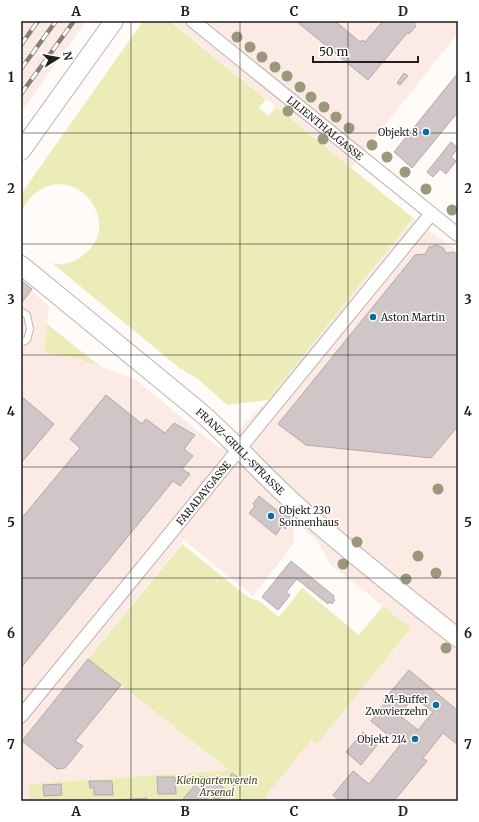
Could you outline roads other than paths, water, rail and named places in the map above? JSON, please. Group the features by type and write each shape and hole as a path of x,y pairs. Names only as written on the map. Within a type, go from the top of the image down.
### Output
{"street":[{"path":"21,151 114,21"},
{"name":"LILIENTHALGASSE","path":"193,21 458,235"},
{"name":"FARADAYGASSE","path":"21,716 431,214"},
{"name":"FRANZ-GRILL-STRASSE","path":"21,265 199,411 225,434 239,450 303,511 458,638"}],"lane":[{"path":"21,311 27,315 30,329 27,340 21,343"}],"railway":[{"path":"21,45 38,21"},
{"path":"21,69 56,21"},
{"path":"21,94 74,21"}],"place":[{"name":"Objekt 8","path":"426,132"},
{"name":"Aston Martin","path":"373,317"},
{"name":"Objekt 230 Sonnenhaus","path":"271,516"},
{"name":"M-Buffet Zwovierzehn","path":"436,705"},
{"name":"Objekt 214","path":"415,739"}],"park label":[{"name":"Kleingartenverein Arsenal","path":"217,786"}]}
